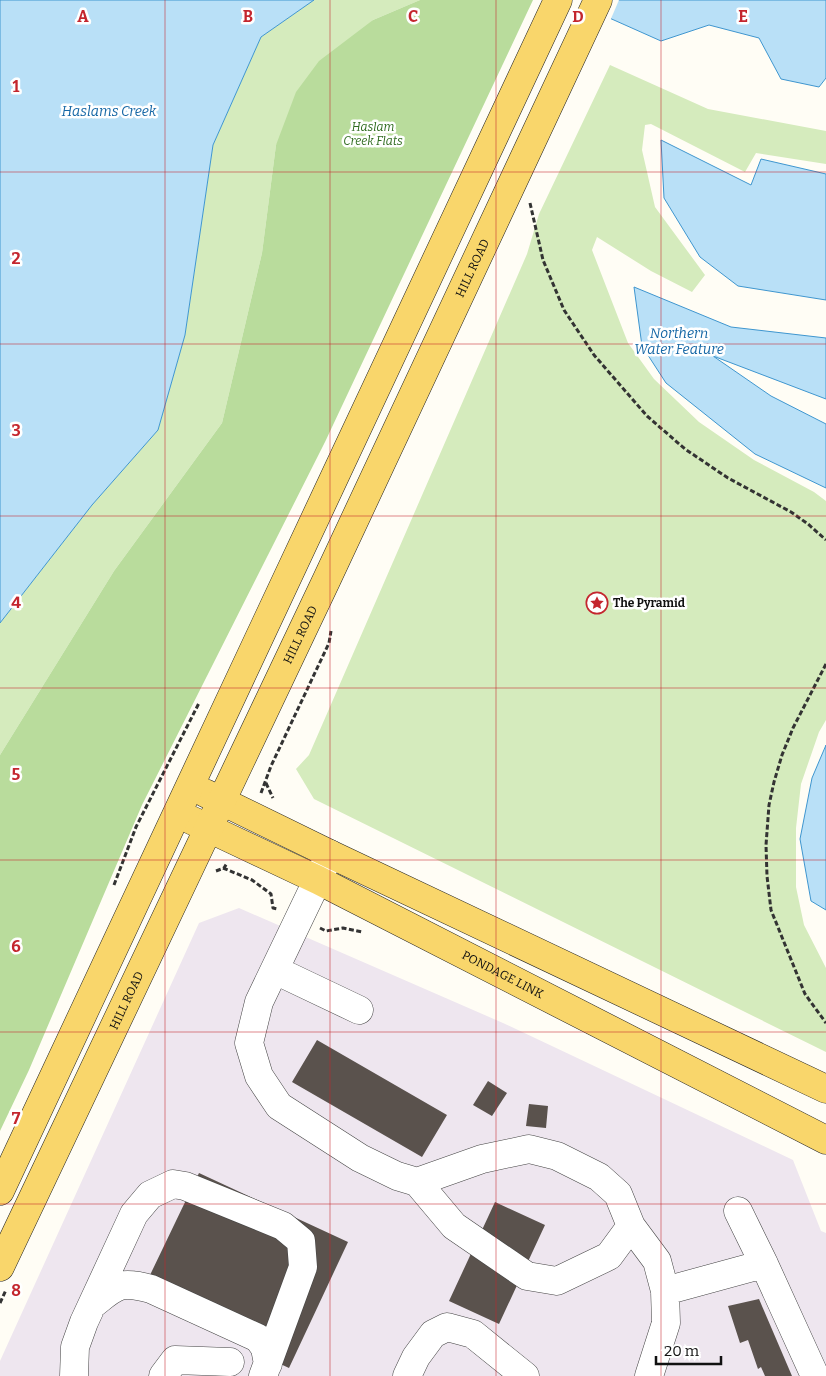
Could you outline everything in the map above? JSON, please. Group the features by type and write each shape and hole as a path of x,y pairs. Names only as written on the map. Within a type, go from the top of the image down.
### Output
{"main road":[{"name":"HILL ROAD","path":"0,1267 222,801 598,0"},
{"path":"0,1190 555,6"},
{"path":"190,786 826,1089"},
{"name":"PONDAGE LINK","path":"177,813 318,880 826,1140"}],"lane":[{"path":"330,854 260,1002 249,1043 258,1076 280,1106 360,1158 397,1176 417,1182 454,1226 526,1276 557,1281 609,1256 631,1226"},
{"path":"275,970 360,1010"},
{"path":"417,1182 482,1158 529,1149 556,1156 599,1177 618,1194 631,1226 657,1261 665,1291 666,1324 649,1376"},
{"path":"74,1376 76,1347 92,1305 134,1214 150,1195 173,1184 185,1186 283,1226 301,1241 303,1267 266,1370"},
{"path":"738,1211 815,1376"},
{"path":"665,1291 764,1264"},
{"path":"92,1305 115,1286 133,1284 151,1289 258,1338 265,1348 266,1370"},
{"path":"407,1376 416,1356 432,1334 447,1328 473,1334 526,1376"},
{"path":"164,1376 175,1360 230,1362"}],"path":[{"path":"529,196 543,260 564,310 594,355 641,410 685,449 728,478 791,512 826,540"},
{"path":"826,664 793,728 782,755 769,806 766,845 771,910 805,994 826,1023"}],"shaded area":[{"path":"239,908 503,1023 793,1160 821,1231 826,1233 826,1376 0,1376 0,1361 199,923"}],"green space":[{"path":"314,0 420,0 373,20 276,145 262,253 222,423 114,571 0,755 0,623 92,505 158,430 185,335 213,145 261,37"},
{"name":"Haslam Creek Flats","path":"420,0 533,0 325,442 142,805 29,1070 0,1131 0,755 114,571 222,423 262,253 276,145 296,92 319,61 373,20"},
{"path":"610,65 708,109 826,131 826,164 756,153 745,172 651,124 645,125 642,150 655,207 705,275 692,292 651,271 597,237 592,250 628,343 654,379 699,422 754,460 814,492 826,501 826,720 819,732 801,784 796,828 796,887 804,925 826,968 826,1052 314,799 296,769 309,755 527,254 539,214"}],"water":[{"name":"Haslams Creek","path":"0,0 314,0 261,37 213,145 185,335 158,430 92,505 0,623"},
{"path":"569,0 826,0 826,78 819,87 781,79 759,38 709,25 661,41"},
{"path":"661,140 751,185 761,159 826,174 826,300 738,286 700,257 664,198"},
{"name":"Northern Water Feature","path":"634,287 731,327 826,338 826,399 713,356 771,396 826,424 826,488 755,454 666,383 642,346"},
{"path":"826,745 826,910 811,901 800,839 812,778"}],"pier":[{"path":"566,0 619,0 610,21"}],"building":[{"path":"317,1040 447,1115 422,1157 292,1082"},
{"path":"488,1081 507,1093 492,1116 473,1105"},
{"path":"529,1104 548,1106 546,1128 526,1126"},
{"path":"199,1173 348,1242 289,1368 139,1298"},
{"path":"495,1202 545,1225 499,1324 449,1301"},
{"path":"759,1299 792,1376 765,1376 761,1367 758,1369 748,1340 740,1343 728,1306"}],"place":[{"name":"The Pyramid","path":"597,603"}]}
